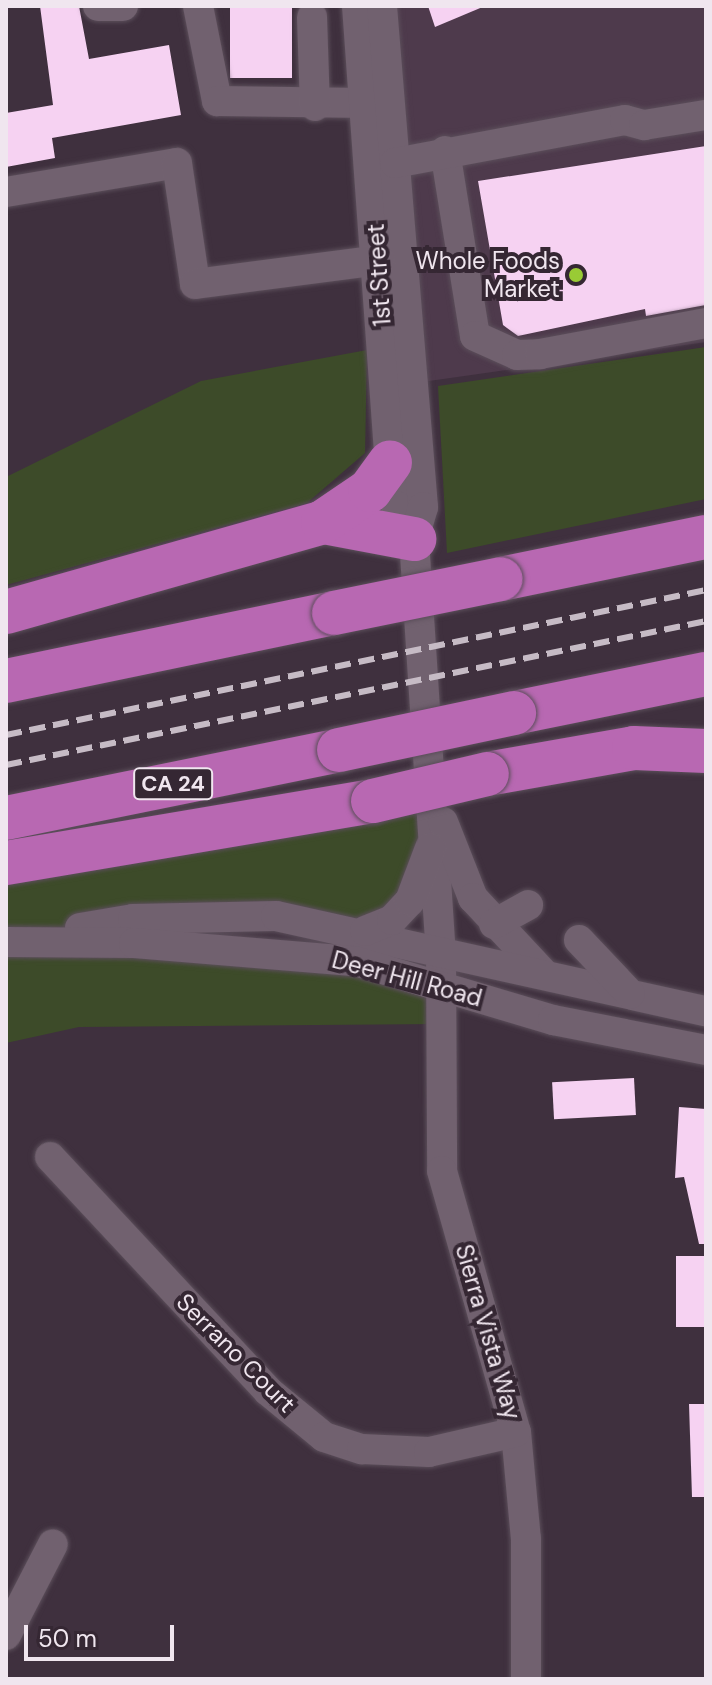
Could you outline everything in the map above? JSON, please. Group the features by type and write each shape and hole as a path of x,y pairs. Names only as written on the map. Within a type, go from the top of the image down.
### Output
{"highway":[{"path":"6,612 323,522 370,490 390,462"},
{"path":"323,522 414,539"},
{"path":"6,681 706,537"},
{"name":"CA 24","path":"6,818 706,674"},
{"path":"6,863 373,801 487,774 634,748 706,751"}],"street":[{"path":"98,6 123,6"},
{"path":"6,192 177,163 195,284 378,250 394,159 367,103 315,106 217,101 198,6"},
{"name":"1st Street","path":"357,6 378,250 390,462 396,506 414,539"},
{"name":"1st Street","path":"382,6 423,507 414,539 434,812 440,987"},
{"path":"312,17 315,106"},
{"path":"394,159 625,120 644,125 706,115"},
{"path":"445,151 475,336 517,355 540,354 706,323"},
{"path":"434,812 473,898 494,924 550,979"},
{"path":"365,931 392,920 410,901 434,812"},
{"path":"494,924 528,905"},
{"name":"Deer Hill Road","path":"6,942 133,919 276,916 365,931 550,979 706,1011"},
{"path":"579,940 634,997"},
{"name":"Deer Hill Road","path":"6,942 278,951 355,961 440,987 706,1050"},
{"name":"Sierra Vista Way","path":"440,987 442,1171 516,1432 526,1539 526,1679"},
{"name":"Serrano Court","path":"50,1157 268,1391 324,1437 362,1449 429,1452 516,1432"},
{"path":"6,1635 53,1544"}],"shaded area":[{"path":"390,6 706,6 706,342 422,382"}],"green space":[{"path":"706,347 706,499 447,553 438,386"},
{"path":"367,350 365,453 307,503 6,585 6,477 201,381"},
{"path":"434,801 392,920 276,916 134,943 440,987 439,1024 79,1027 6,1043 6,878"}],"building":[{"path":"40,6 79,6 89,59 169,45 181,115 52,138 55,158 6,167 6,113 53,105"},
{"path":"230,6 292,6 292,78 230,78"},
{"path":"428,6 485,6 435,27"},
{"name":"Whole Foods Market","path":"706,146 706,305 646,316 645,309 518,336 503,325 478,181"},
{"path":"634,1078 636,1115 554,1119 552,1082"},
{"path":"679,1107 706,1109 706,1244 699,1244 684,1177 675,1178"},
{"path":"676,1256 706,1256 706,1327 676,1327"},
{"path":"689,1404 706,1404 706,1497 692,1497"}],"railway":[{"path":"6,735 706,590"},
{"path":"6,765 706,621"}],"place":[{"name":"Whole Foods Market","path":"576,275"}]}
